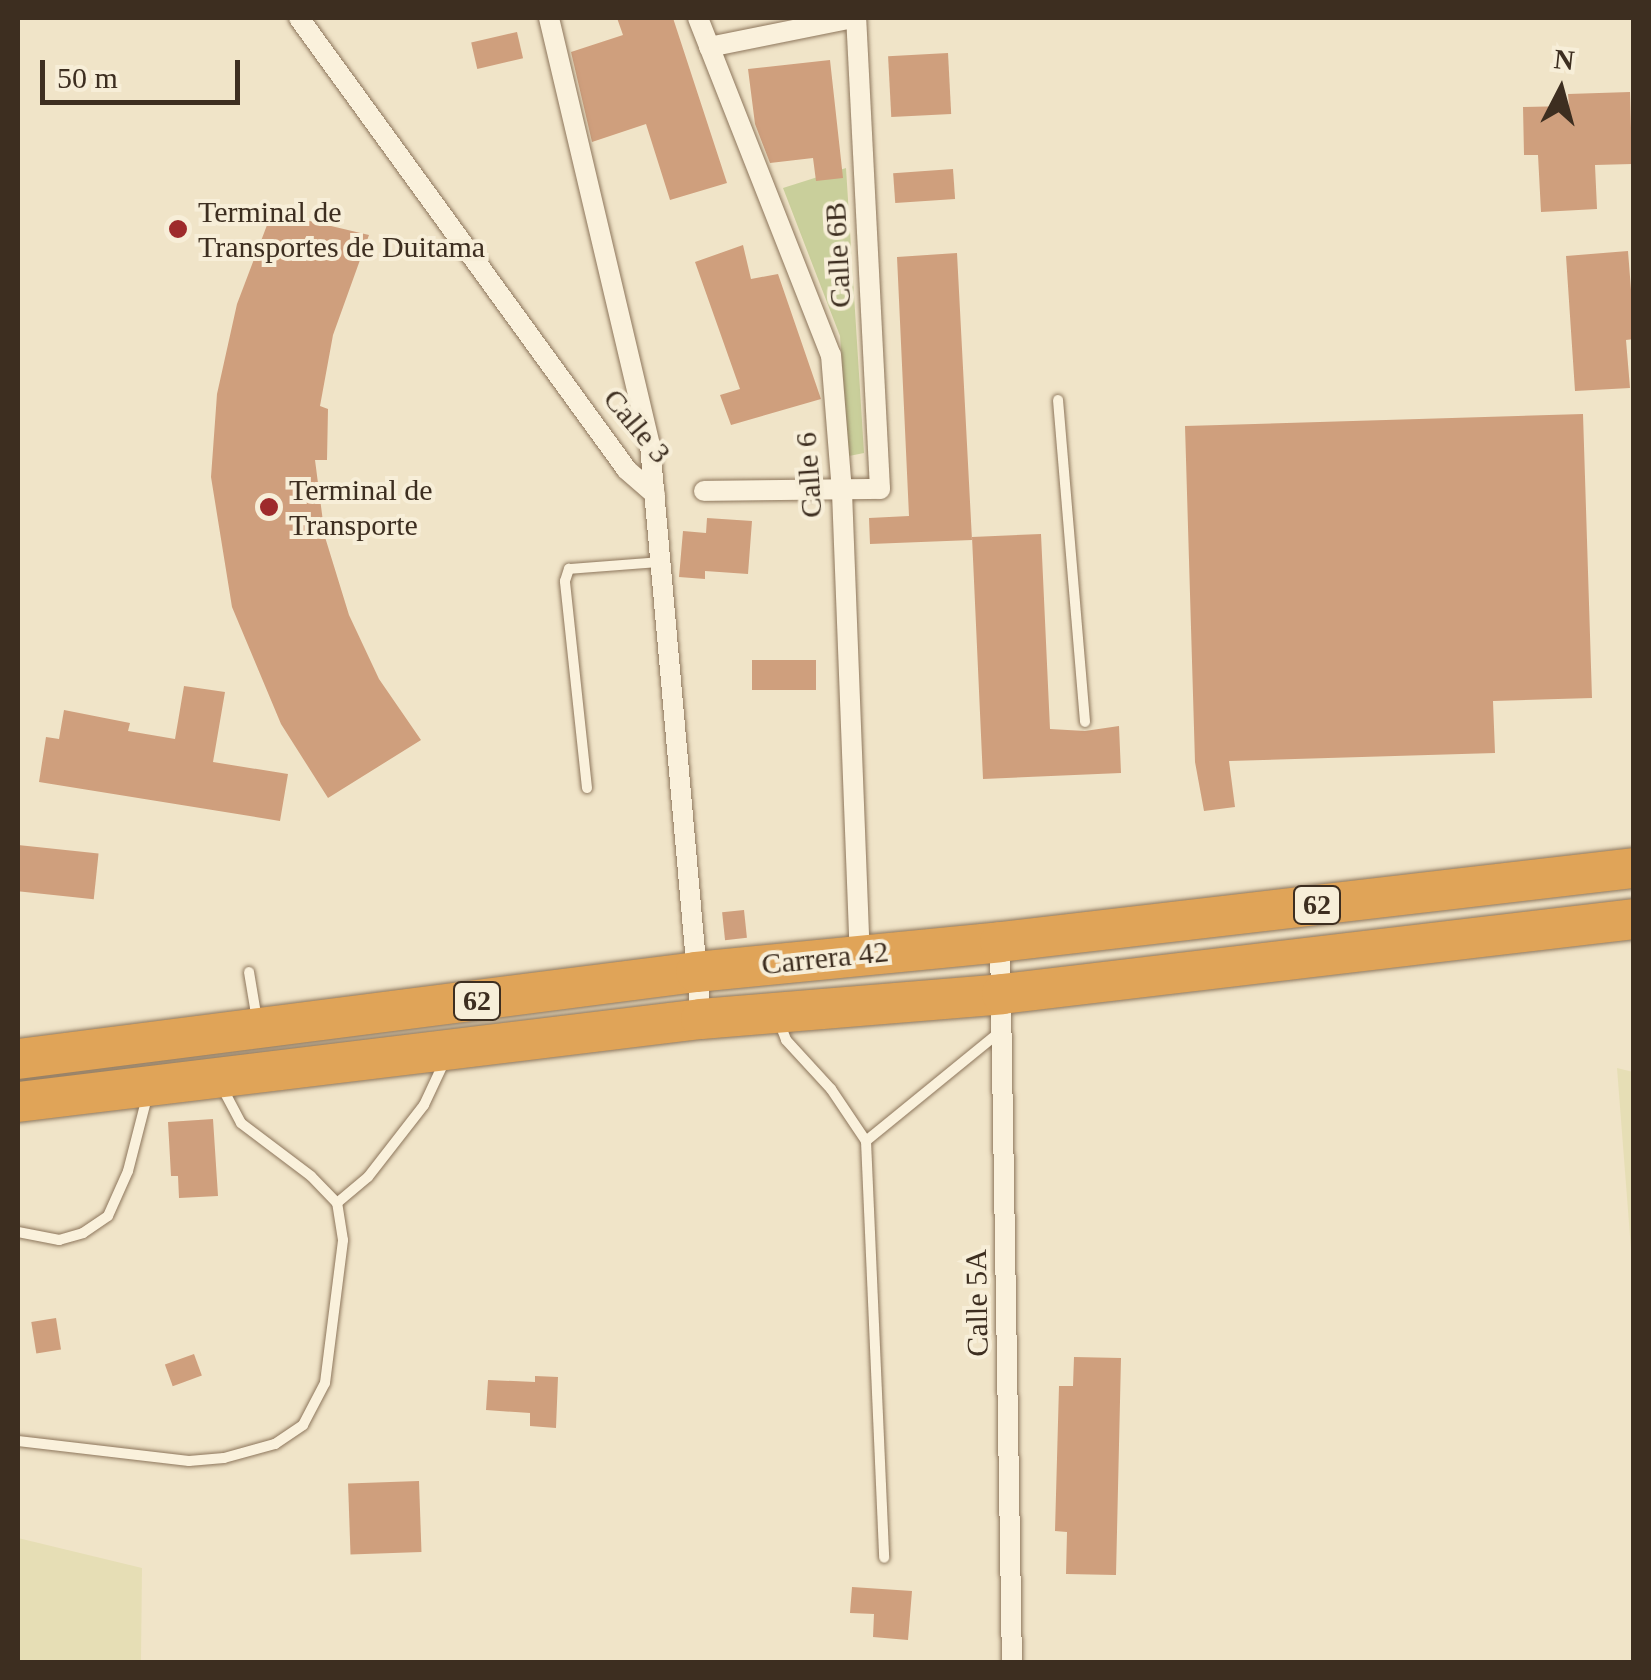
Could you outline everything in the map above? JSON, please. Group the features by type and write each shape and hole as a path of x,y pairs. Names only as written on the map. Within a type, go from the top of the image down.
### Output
{"highway":[{"name":"Carrera 42","path":"18,1102 70,1074 261,1051 696,972 1000,942 1634,868"},
{"name":"Carrera 42","path":"18,1059 70,1074 150,1086 218,1078 261,1051 448,1050 776,1013 1002,1012 1634,919"}],"street":[{"name":"Calle 3","path":"299,18 626,470 655,494 701,1019"},
{"path":"549,18 650,446 655,494"},
{"name":"Calle 6","path":"698,18 831,355 842,492 860,954"},
{"path":"709,46 854,18"},
{"name":"Calle 6B","path":"842,492 880,489 854,18"},
{"path":"704,492 842,492"},
{"name":"Calle 5A","path":"1000,942 1012,1662"}],"lane":[{"path":"1058,400 1085,722"},
{"path":"587,788 565,581 569,569 660,562"},
{"path":"248,972 261,1051"},
{"path":"866,1141 1002,1012"},
{"path":"776,1013 786,1040 832,1089 866,1141 884,1558"},
{"path":"337,1203 368,1177 424,1104 448,1050"},
{"path":"18,1441 189,1462 224,1458 274,1444 303,1426 324,1383 343,1240 337,1203 311,1176 241,1123 218,1078"},
{"path":"18,1232 59,1240 83,1233 108,1216 128,1171 150,1086"}],"shaded area":[{"path":"1617,1068 1633,1072 1633,1275"},
{"path":"18,1538 142,1568 141,1662 18,1662"}],"green space":[{"path":"846,168 864,453 849,456 840,336 783,188"}],"building":[{"path":"617,18 673,18 727,183 670,200 646,124 592,142 571,52 623,35"},
{"path":"517,32 523,58 477,69 471,43"},
{"path":"948,53 951,114 891,117 888,56"},
{"path":"830,60 843,178 816,181 813,158 770,163 755,124 748,69"},
{"path":"1630,92 1632,164 1595,165 1597,209 1541,212 1538,155 1524,155 1523,107 1569,106 1568,94"},
{"path":"953,169 955,199 895,203 893,173"},
{"name":"Terminal de Transporte","path":"272,212 369,235 333,335 320,406 328,409 327,460 315,460 325,537 349,615 379,679 421,740 328,798 281,724 232,607 211,477 217,394 237,304"},
{"path":"743,245 751,279 778,274 821,399 731,425 720,395 740,389 695,262"},
{"path":"1628,251 1634,328 1634,339 1626,340 1630,388 1575,391 1566,256"},
{"path":"957,253 972,540 870,544 869,518 909,516 897,257"},
{"path":"1583,414 1592,698 1493,701 1495,753 1229,761 1235,807 1204,811 1195,762 1185,426"},
{"path":"707,518 752,521 748,574 705,571 705,579 679,577 683,531 706,533"},
{"path":"1041,534 1050,729 1085,731 1119,726 1121,773 983,779 972,537"},
{"path":"752,660 816,660 816,690 752,690"},
{"path":"184,686 225,692 213,762 288,774 280,821 39,782 46,737 59,739 64,710 130,723 128,731 175,739"},
{"path":"18,845 99,853 94,899 18,891"},
{"path":"744,910 747,938 725,940 722,912"},
{"path":"213,1119 218,1196 179,1198 178,1176 171,1176 168,1122"},
{"path":"56,1318 61,1350 36,1354 31,1322"},
{"path":"194,1354 202,1376 173,1386 165,1365"},
{"path":"1074,1357 1121,1358 1116,1575 1066,1574 1067,1532 1055,1531 1059,1386 1073,1386"},
{"path":"535,1376 558,1377 556,1428 530,1426 530,1413 486,1410 488,1380 535,1382"},
{"path":"419,1481 421,1552 351,1554 348,1483"},
{"path":"852,1587 912,1591 908,1640 873,1637 874,1614 850,1613"}],"place":[{"name":"Terminal de Transportes de Duitama","path":"178,229"},
{"name":"Terminal de Transporte","path":"269,507"}]}
